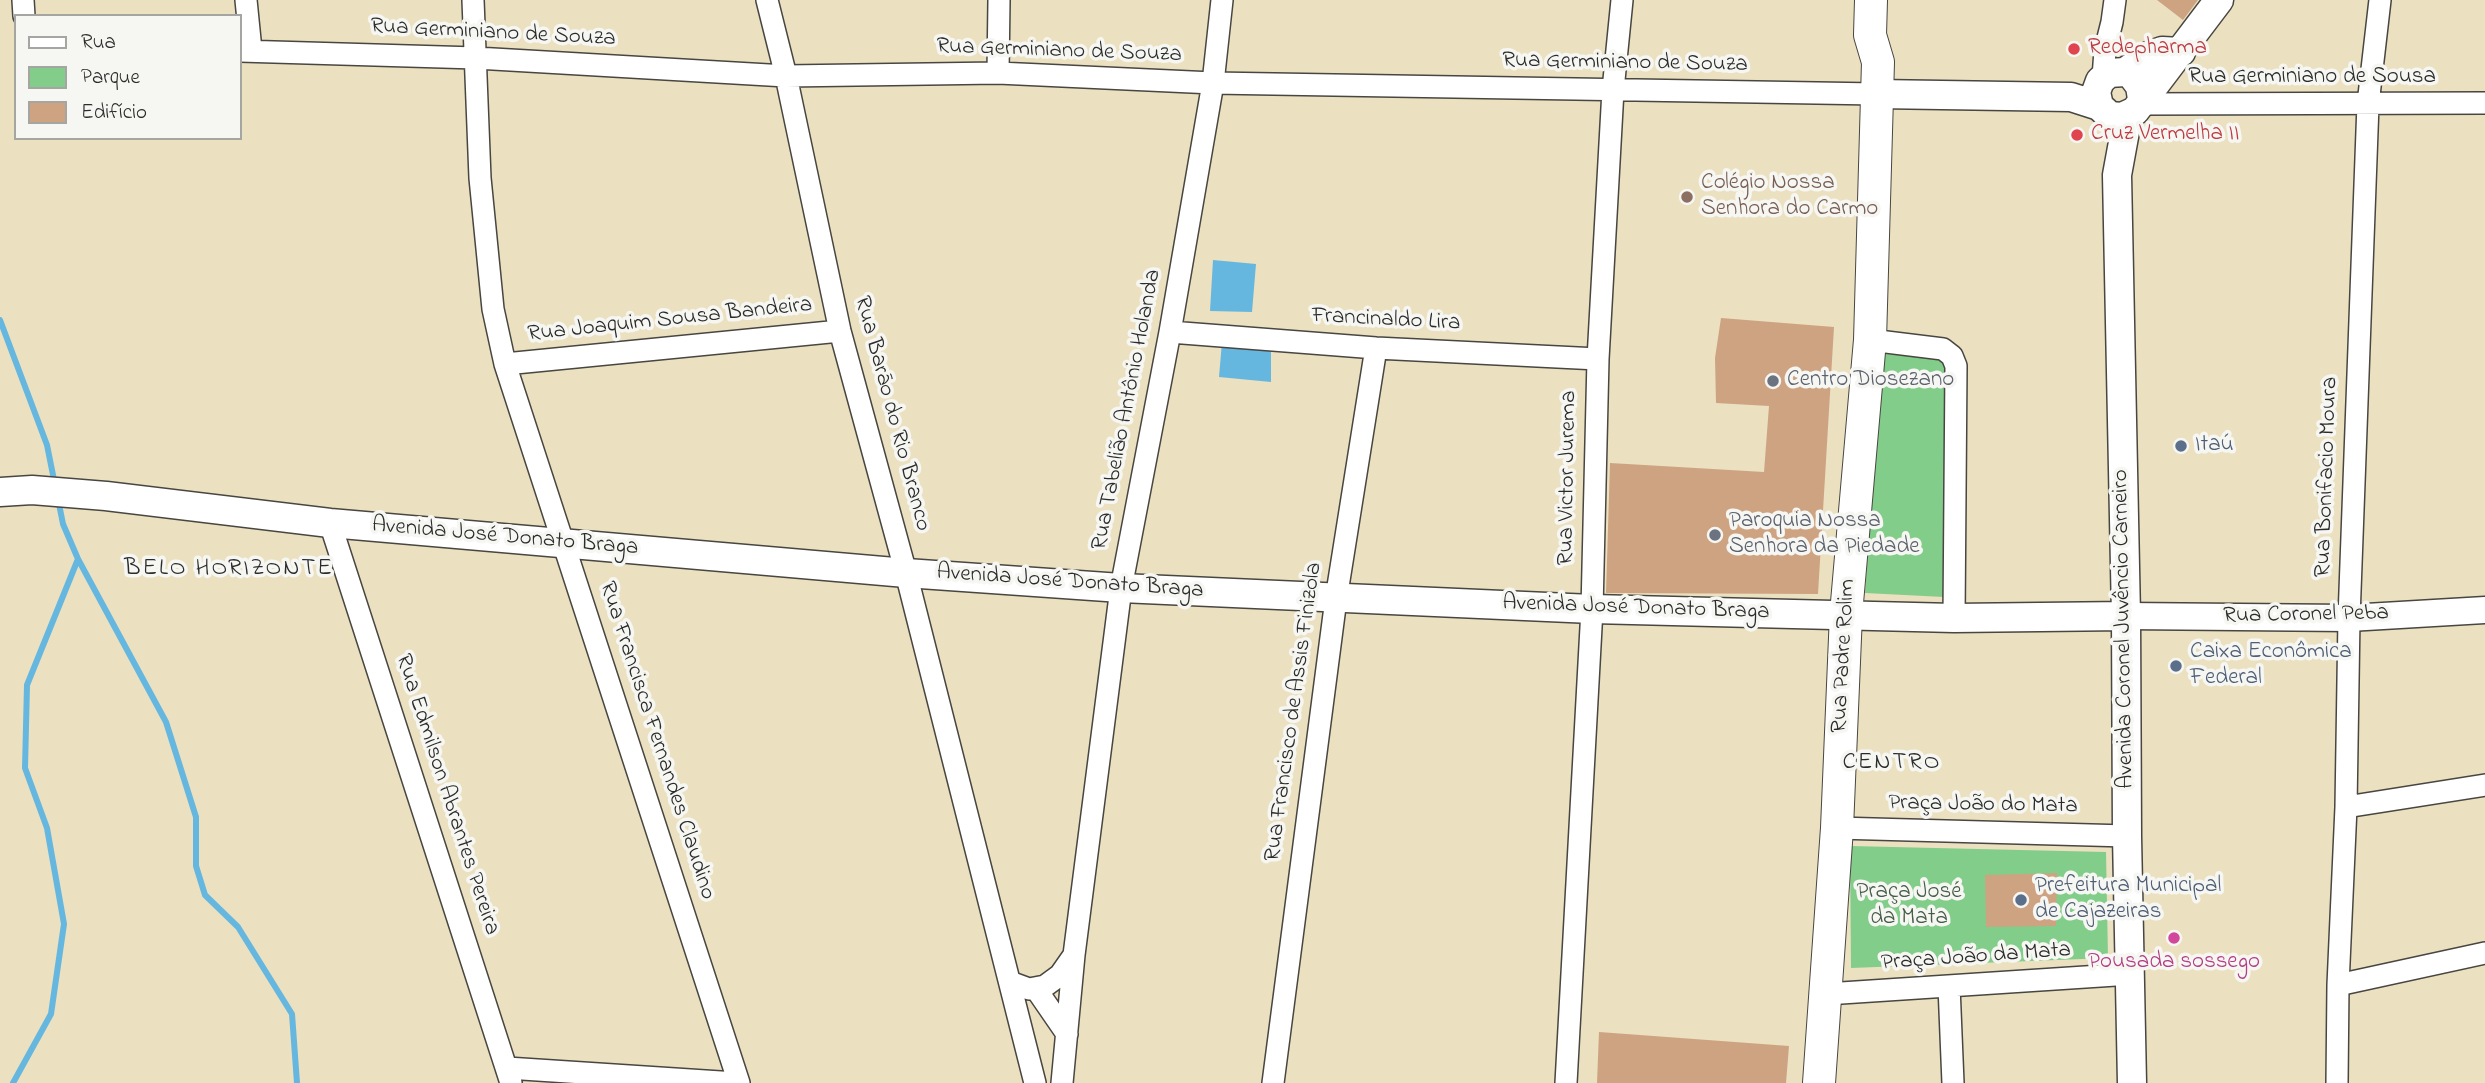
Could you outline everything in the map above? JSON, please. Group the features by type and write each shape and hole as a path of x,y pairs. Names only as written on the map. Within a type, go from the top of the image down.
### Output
{"main road":[{"path":"1871,0 1870,35 1878,62"},
{"path":"1878,62 1889,38 1892,0"},
{"path":"1877,94 2071,97 2117,94 2148,56 2162,51 2182,52 2219,0"},
{"name":"Rua Padre Rolim","path":"1819,1083 1837,828 1846,614 1870,340 1878,62"},
{"name":"Avenida Coronel Juvêncio Carneiro","path":"2117,94 2106,136 2117,175 2132,1083"},
{"name":"Avenida José Donato Braga","path":"12,488 106,496 330,523 906,573 1121,588 1592,609 1954,618 2126,616"}],"street":[{"path":"245,51 246,0"},
{"name":"Rua Francisca Fernandes Claudino","path":"473,0 480,178 493,309 505,363 737,1083"},
{"name":"Rua Barāo do Rio Branco","path":"767,0 786,76 840,331 906,573 1035,1083"},
{"path":"998,73 999,0"},
{"name":"Rua Tabelião Antônio Holanda","path":"1062,1083 1074,955 1121,588 1170,332 1213,83 1222,0"},
{"name":"Rua Victor Jurema","path":"1566,1083 1592,609 1598,359 1613,90 1622,0"},
{"path":"2115,0 2112,22 2117,94"},
{"name":"Rua Bonifacio Moura","path":"2337,1083 2349,618 2368,104 2380,0"},
{"name":"Rua Germiniano de Souza","path":"245,51 476,58 786,76 998,73 1213,83 1877,94"},
{"name":"Rua Germiniano de Sousa","path":"2117,94 2368,104 2485,103"},
{"name":"Rua Joaquim Sousa Bandeira","path":"505,363 840,331"},
{"name":"Francinaldo Lira","path":"1170,332 1376,348 1598,359"},
{"path":"1870,340 1943,349 1952,356 1955,366 1954,618"},
{"name":"Rua Francisco de Assis Finizola","path":"1273,1083 1336,599 1376,348"},
{"name":"Rua Edmilson Abrantes Pereira","path":"330,523 509,1076"},
{"name":"Rua Coronel Peba","path":"2126,616 2349,618 2485,610"},
{"path":"2346,807 2485,785"},
{"name":"Praça João do Mata","path":"1837,828 2127,836"},
{"path":"2338,985 2485,953"},
{"path":"1010,982 1028,989 1045,986 1060,975 1074,955"},
{"name":"Praça João da Mata","path":"1826,993 2130,974"},
{"path":"1949,986 1953,1083"},
{"path":"1036,989 1068,1034"},
{"path":"509,1076 737,1083"}],"green space":[{"path":"1882,354 1949,356 1944,597 1865,593"},
{"name":"Praça José da Mata","path":"1850,846 2106,852 2108,958 1851,968"}],"water":[{"path":"1213,260 1256,264 1252,312 1210,311"},
{"path":"1222,342 1271,347 1271,382 1219,377"}],"building":[{"path":"2157,0 2198,0 2183,20"},
{"name":"Paroquia Nossa Senhora da Piedade","path":"1721,318 1834,327 1818,594 1606,593 1610,463 1764,472 1769,406 1716,403 1715,358"},
{"name":"Prefeitura Municipal de Cajazeiras","path":"2057,873 2056,926 1986,927 1985,875"},
{"path":"1599,1032 1789,1046 1786,1083 1597,1083"}],"waterway":[{"path":"0,320 47,445 55,485"},
{"path":"58,499 63,524 78,559 166,722 196,817 196,866 205,895 238,927 292,1014 297,1083"},
{"path":"13,1083 51,1014 64,924 47,828 25,768 27,685 78,559"}],"place":[{"name":"Redepharma","path":"2074,49"},
{"name":"Cruz Vermelha II","path":"2077,135"},
{"name":"Colégio Nossa Senhora do Carmo","path":"1687,197"},
{"name":"Centro Diosezano","path":"1773,381"},
{"name":"Itaú","path":"2181,446"},
{"name":"Paroquia Nossa Senhora da Piedade","path":"1715,535"},
{"name":"Caixa Econômica Federal","path":"2176,666"},
{"name":"Prefeitura Municipal de Cajazeiras","path":"2021,900"},
{"name":"Pousada sossego","path":"2174,938"}],"district":[{"name":"BELO HORIZONTE","path":"229,570"},
{"name":"CENTRO","path":"1892,764"}]}
